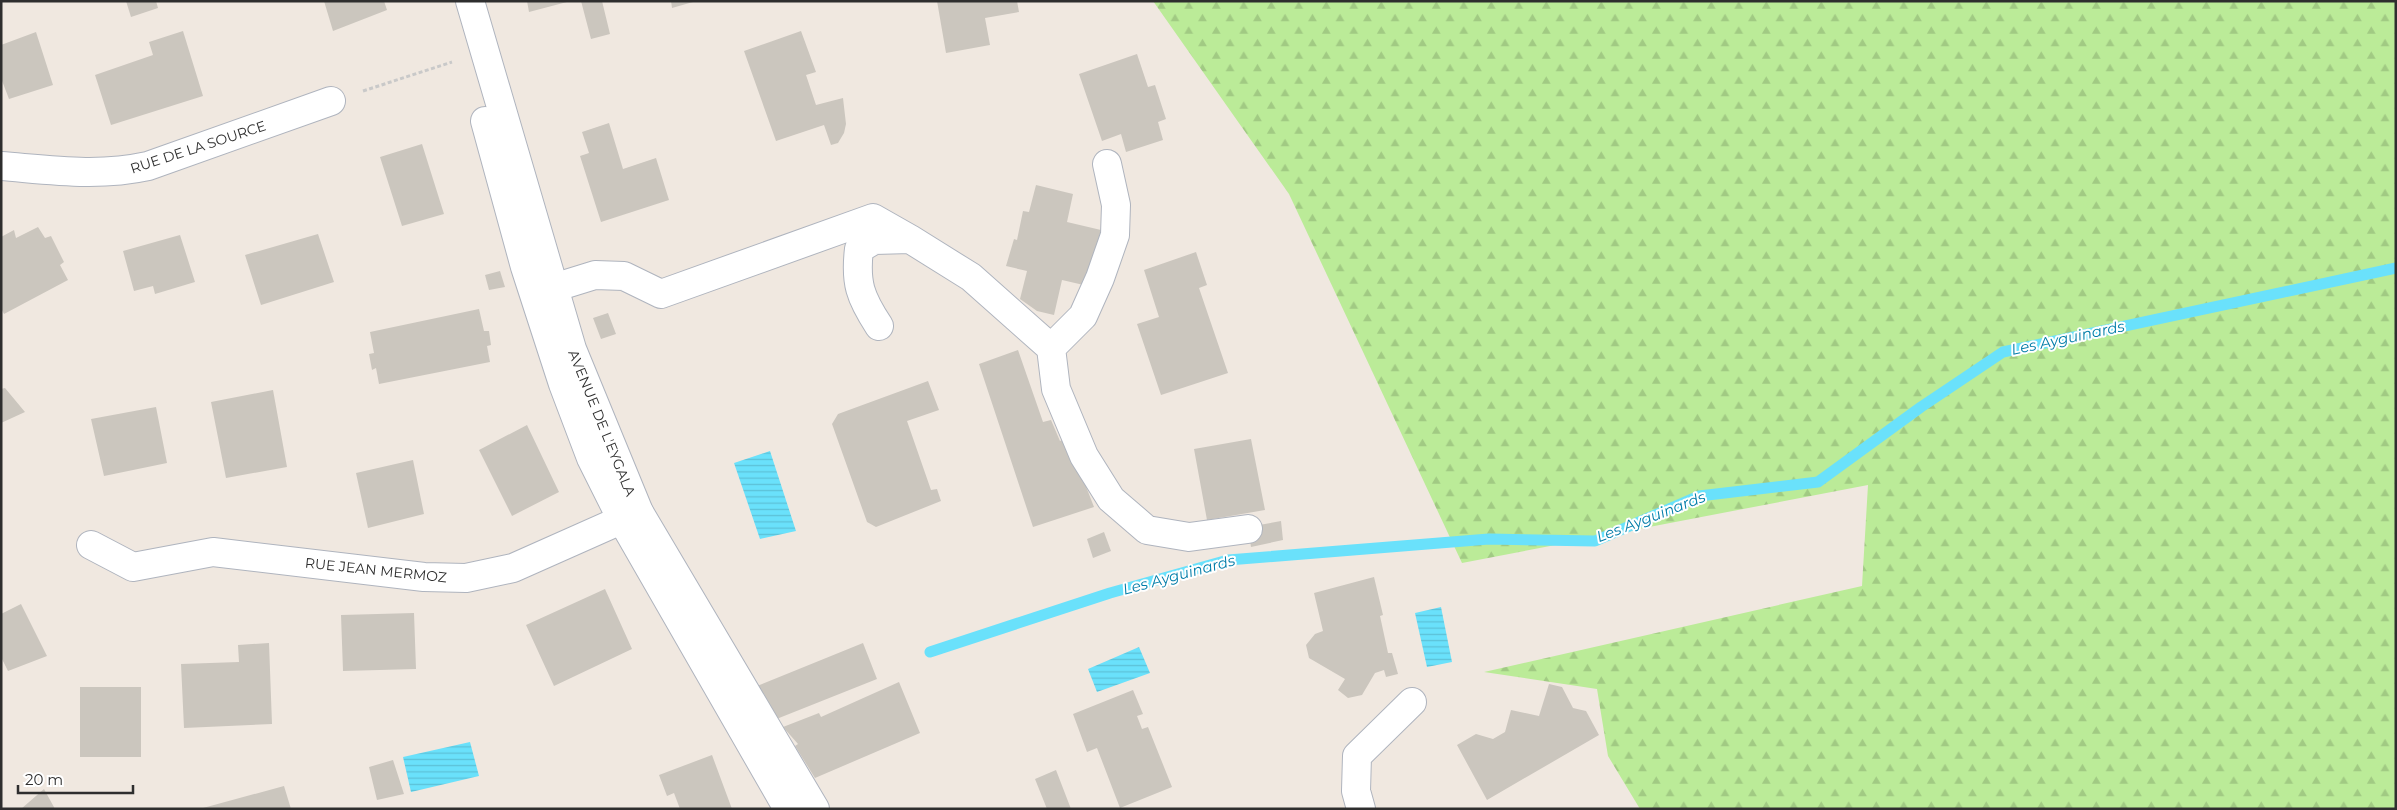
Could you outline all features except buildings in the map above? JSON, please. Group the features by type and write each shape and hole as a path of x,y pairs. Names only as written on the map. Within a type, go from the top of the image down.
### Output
{"street":[{"name":"AVENUE DE L'EYGALA","path":"452,1 525,267 563,384 591,458 630,516 816,809"},
{"name":"AVENUE DE L'EYGALA","path":"470,1 553,288 572,349 630,516 788,809"},
{"name":"RUE DE LA SOURCE","path":"1,166 87,173 119,172 148,166 331,101"},
{"path":"1052,348 1083,316 1100,278 1115,235 1116,205 1107,164"},
{"path":"553,288 595,275 624,276 661,294 873,218 971,277 1052,348 1056,390 1084,456 1111,499 1147,530 1190,537 1248,529"},
{"path":"879,326 865,305 856,275 859,249 874,240 910,239"},
{"name":"RUE JEAN MERMOZ","path":"92,545 133,568 214,552 424,577 466,578 513,568 630,516"},
{"path":"1361,809 1356,791 1357,756 1412,702"}],"path":[{"path":"388,83 467,58"}],"green space":[{"path":"1153,1 2396,1 2396,809 1640,809 1608,756 1597,689 1484,672 1862,586 1868,485 1462,563 1289,194"}],"water":[{"path":"770,451 796,531 760,539 734,463"},
{"path":"1441,607 1452,662 1427,667 1415,613"},
{"path":"1139,647 1150,673 1097,692 1088,669"},
{"path":"470,742 479,776 411,792 403,757"}],"waterway":[{"name":"Les Ayguinards","path":"930,652 1110,593 1228,560 1489,539 1595,541 1699,496 1818,482 1921,407 2003,352 2396,268"}]}
